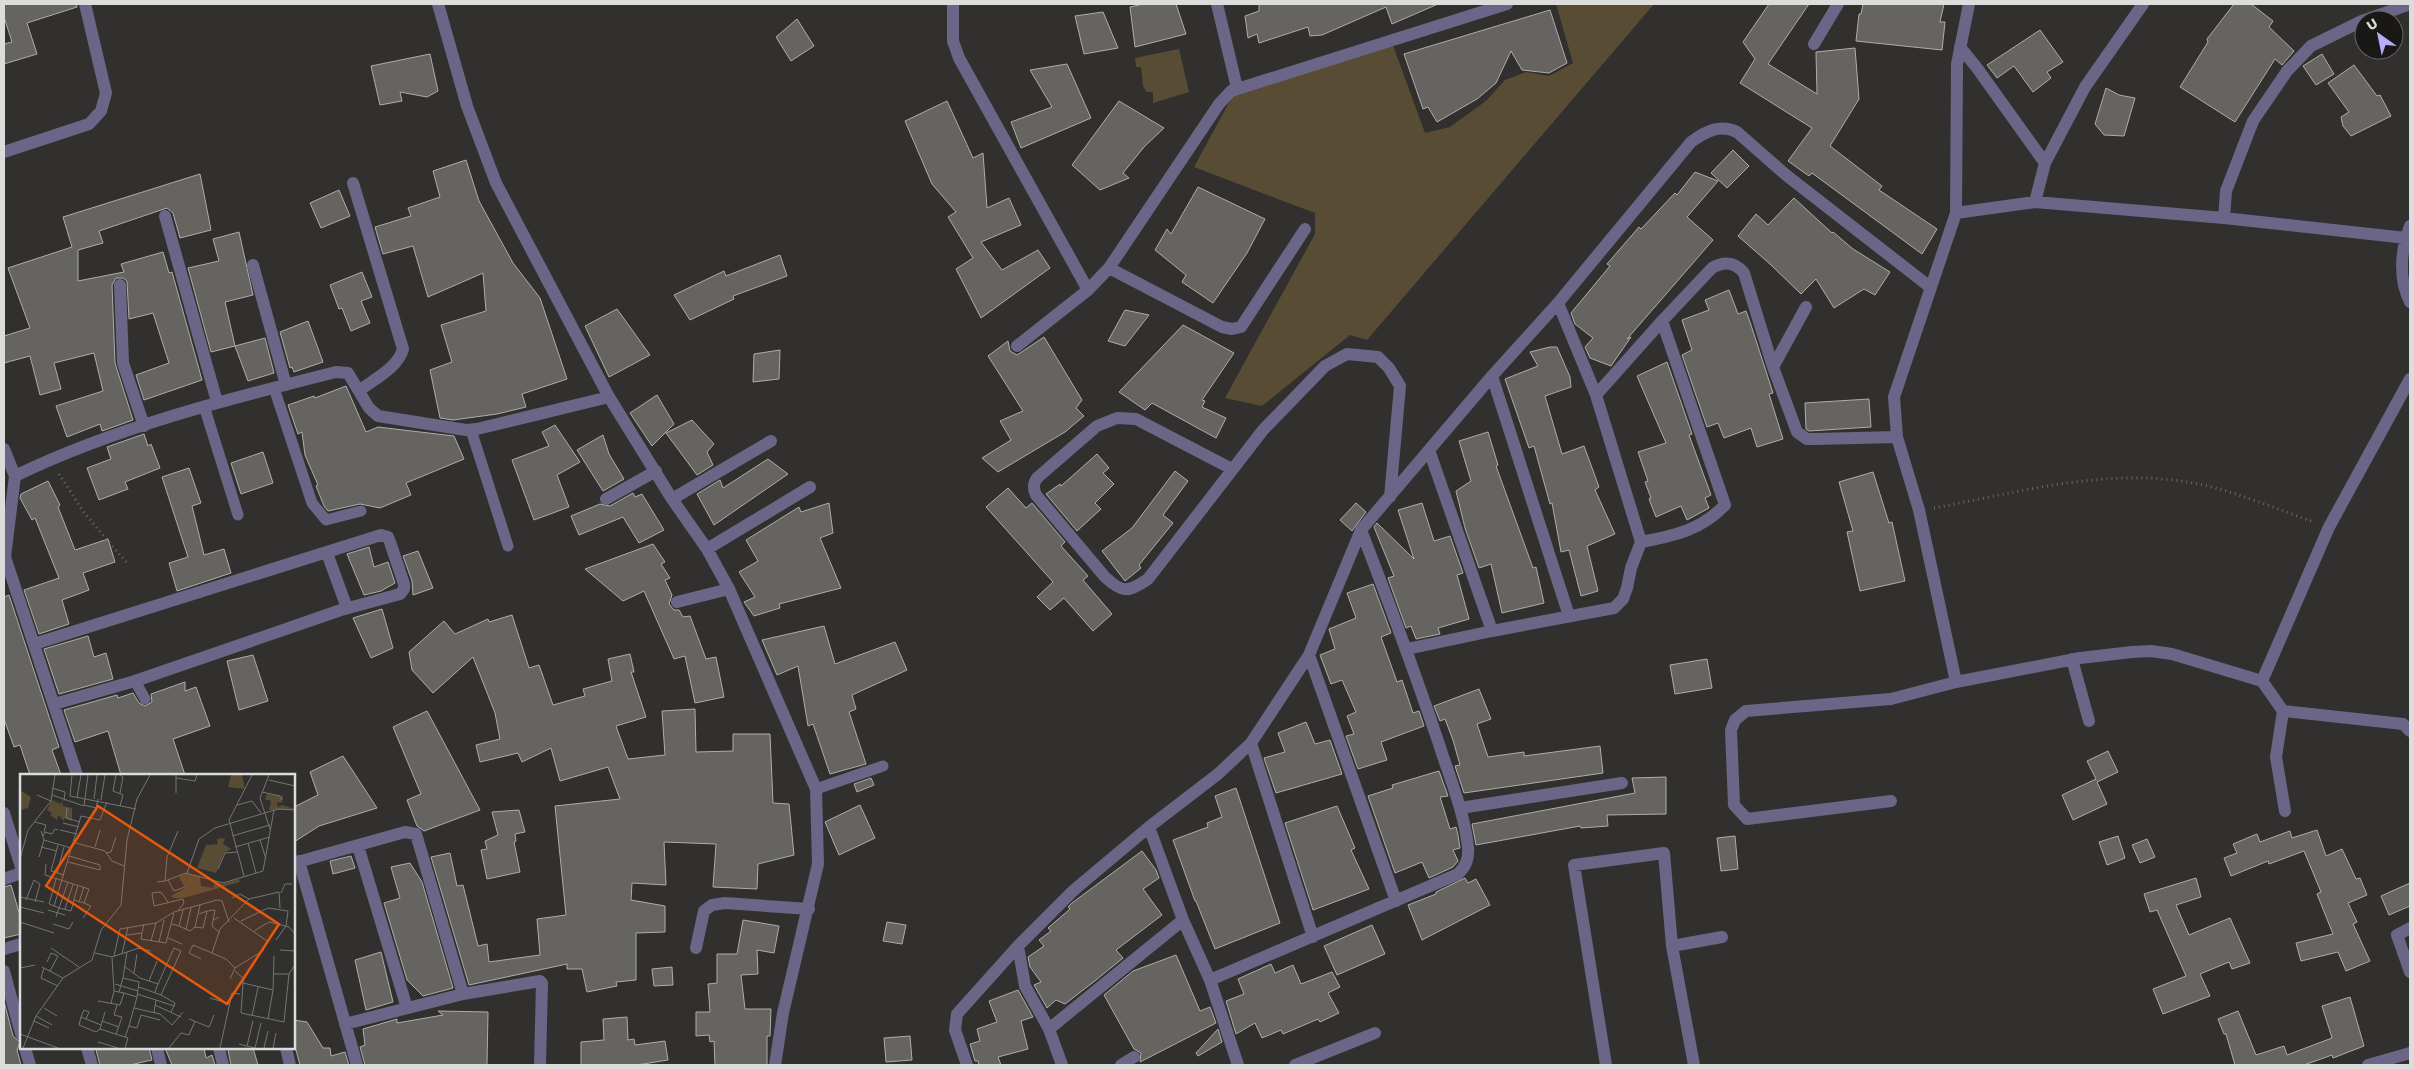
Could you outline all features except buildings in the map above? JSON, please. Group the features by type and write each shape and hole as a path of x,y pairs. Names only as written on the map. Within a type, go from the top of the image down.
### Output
{"street":[{"path":"4,152 89,124 101,111 106,93 85,4"},
{"path":"438,4 467,106 496,183 609,397 672,499 706,549 729,589 816,789 818,864 783,1013 775,1065"},
{"path":"953,4 953,41 959,58 1088,290"},
{"path":"1217,4 1238,88"},
{"path":"1017,346 1088,290 1108,268 1227,94 1238,88 1507,4"},
{"path":"1814,44 1838,4"},
{"path":"1956,682 1919,510 1897,437 1894,397 1956,212 1957,64 1969,4"},
{"path":"2034,202 2045,163 2085,87 2143,4"},
{"path":"2393,10 2410,4"},
{"path":"2224,218 2226,191 2254,121 2287,71 2311,46 2354,25"},
{"path":"1960,47 2045,163"},
{"path":"967,1065 955,1030 957,1014 1018,946 1074,890 1149,827 1218,774 1250,743 1309,655 1361,530 1492,376 1558,303 1679,154 1704,132 1728,128 1737,132 1786,175 1930,287"},
{"path":"353,183 403,349 401,356 395,364 359,390"},
{"path":"1956,212 2034,202 2408,232 2402,268 2410,302"},
{"path":"165,216 217,402"},
{"path":"1108,268 1222,327 1232,329 1241,327 1305,229"},
{"path":"1596,395 1712,268 1730,263 1739,267 1744,273 1773,366 1797,432 1801,436 1815,439 1897,437"},
{"path":"253,266 280,386"},
{"path":"120,285 123,363 144,426"},
{"path":"1407,649 1614,608 1627,588 1631,568 1641,542 1596,395 1558,303"},
{"path":"1773,366 1806,308"},
{"path":"1641,542 1678,536 1709,520 1725,505 1662,321"},
{"path":"1232,470 1136,419 1117,418 1097,426 1081,438 1033,483 1036,495 1105,577 1115,586 1125,590 1133,590 1148,579 1263,430 1325,366 1347,354 1362,354 1378,357 1389,368 1400,386 1390,497"},
{"path":"15,476 50,458 204,406 342,372 348,373 372,413 378,416 471,430 609,397"},
{"path":"1492,376 1569,616"},
{"path":"2262,681 2329,528 2410,379"},
{"path":"672,499 771,441"},
{"path":"4,449 15,476 7,509 4,558 77,774"},
{"path":"1428,450 1492,631"},
{"path":"606,499 656,471"},
{"path":"706,549 810,486"},
{"path":"1210,980 1458,874 1465,868 1468,860 1468,848 1460,808 1407,649 1361,530"},
{"path":"34,644 327,554 381,535 388,537 390,542 404,584 403,592 376,602 347,608 135,681 54,704"},
{"path":"327,554 347,608"},
{"path":"677,602 729,589"},
{"path":"1892,801 1746,819 1734,805 1731,730 1734,720 1746,711 1891,699 1956,682 2072,659 2151,651 2172,654 2262,681 2283,711 2276,756 2285,812"},
{"path":"1309,655 1396,901"},
{"path":"2072,659 2089,721"},
{"path":"2283,711 2403,724 2410,730"},
{"path":"1250,743 1313,937"},
{"path":"1460,808 1622,783"},
{"path":"4,813 20,864"},
{"path":"1149,827 1182,920 1210,980 1238,1065"},
{"path":"357,1065 296,862 405,832 416,834 463,994"},
{"path":"358,846 407,1008"},
{"path":"1606,1065 1574,865 1664,853 1672,946 1694,1065"},
{"path":"4,879 20,874"},
{"path":"696,948 704,911 712,905 725,903 808,909"},
{"path":"1049,1029 1182,920"},
{"path":"2410,928 2396,935 2410,972"},
{"path":"1672,946 1722,937"},
{"path":"4,949 20,944"},
{"path":"1018,946 1025,986 1049,1029 1062,1065"},
{"path":"4,971 20,1030"},
{"path":"345,1024 463,994 540,981 542,983 540,1065"},
{"path":"1295,1065 1375,1033"},
{"path":"25,1049 30,1065"},
{"path":"87,1049 92,1065"},
{"path":"157,1049 161,1065"},
{"path":"219,1049 223,1065"},
{"path":"286,1049 290,1065"},
{"path":"2368,1065 2410,1053"},
{"path":"1121,1065 1134,1057"}],"lane":[{"path":"280,386 312,503 326,520 361,511"},
{"path":"204,406 238,515"},
{"path":"471,430 508,546"},
{"path":"135,681 145,699"},
{"path":"816,789 883,766"}],"path":[{"path":"50,458 85,514 126,563"},
{"path":"1919,510 2091,480 2142,478 2198,484 2329,528"}],"shaded area":[{"path":"1556,4 1654,4 1367,340 1350,335 1262,406 1225,398 1315,234 1315,213 1194,167 1237,88 1391,40 1425,133 1450,127 1486,101 1505,80 1526,72 1549,76 1573,63"},
{"path":"1179,49 1189,92 1153,103 1153,92 1147,92 1143,86 1141,67 1136,67 1135,58"}]}
